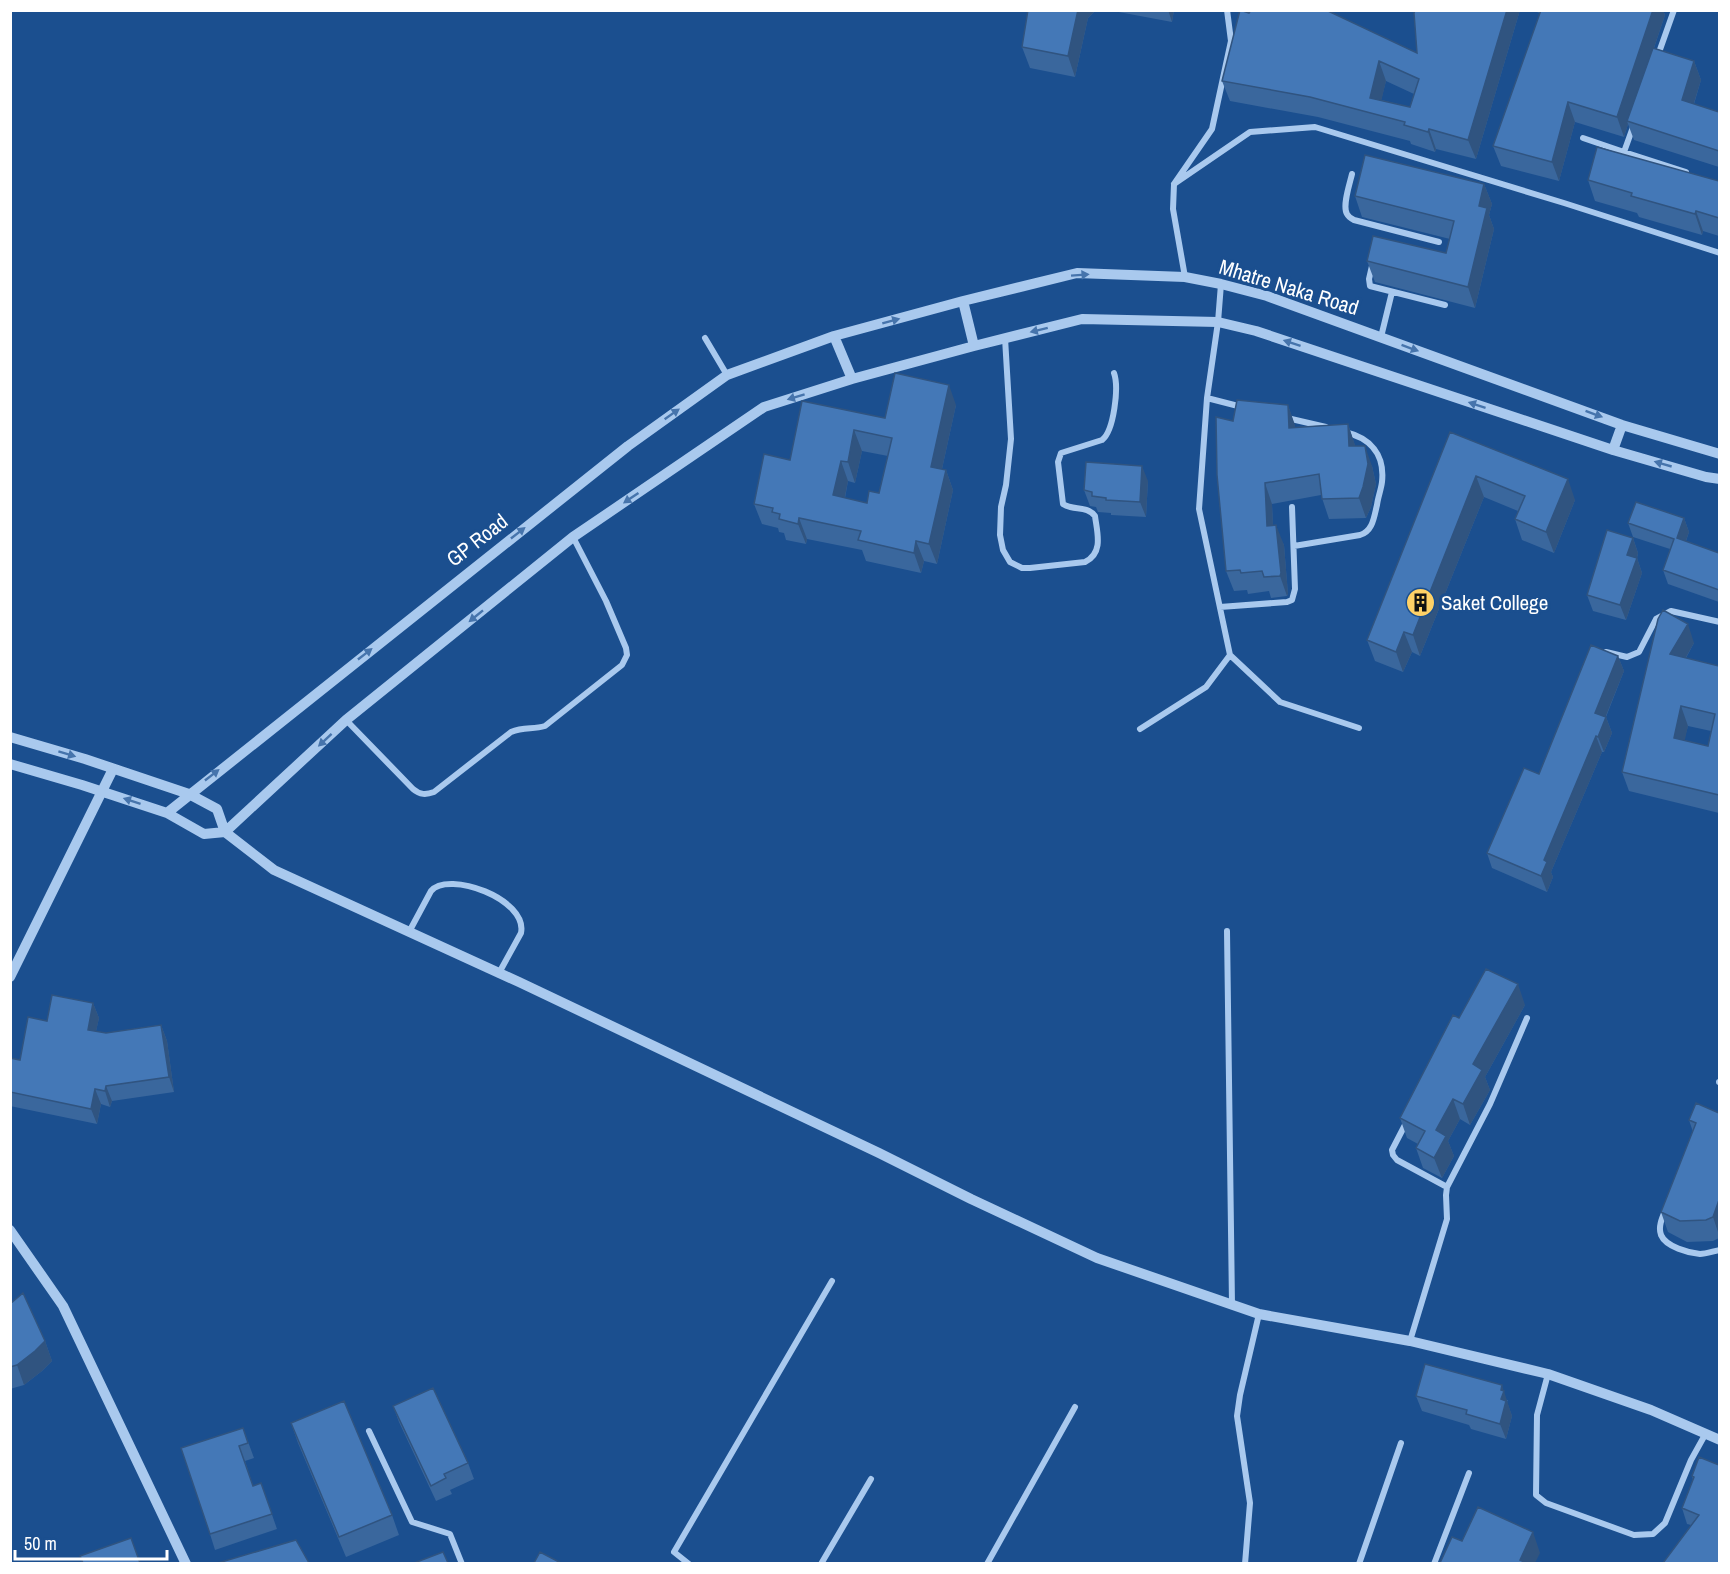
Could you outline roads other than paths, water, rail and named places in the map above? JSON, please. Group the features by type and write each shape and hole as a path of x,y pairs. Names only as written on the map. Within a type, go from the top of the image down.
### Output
{"street":[{"path":"1185,277 1173,209 1174,184 1212,129 1231,41 1227,10"},
{"path":"1655,65 1674,10"},
{"path":"1624,152 1636,119"},
{"path":"1174,184 1250,132 1315,127 1719,253"},
{"path":"1583,138 1698,176"},
{"path":"1352,174 1345,210 1354,220 1440,242"},
{"path":"1379,238 1382,227"},
{"path":"1374,258 1369,279 1370,286 1445,305"},
{"name":"Mhatre Naka Road","path":"834,336 1077,273 1185,277 1267,296 1622,425 1719,454"},
{"path":"1221,284 1207,398 1198,508 1230,655 1280,702 1359,728"},
{"path":"1381,337 1392,292"},
{"path":"963,301 974,346"},
{"path":"10,764 167,813 204,834 225,832 346,720 573,537 764,407 852,379 1082,320 1218,322 1256,331 1613,450 1719,479"},
{"path":"834,336 852,379"},
{"name":"GP Road","path":"167,813 628,446 727,375 834,336"},
{"path":"705,338 727,375"},
{"path":"1005,338 1011,439 1001,507 1000,535 1003,550 1015,566 1030,568 1085,562 1097,553 1095,516 1090,510 1068,507 1063,504 1058,462 1061,453 1102,440 1107,436 1111,424 1116,384 1114,373"},
{"path":"1207,398 1244,407"},
{"path":"1278,416 1357,435 1368,441 1380,460 1383,481 1371,526 1366,533 1294,546"},
{"path":"1613,450 1622,425"},
{"path":"1220,607 1292,600 1295,589 1292,507"},
{"path":"346,720 413,789 427,795 512,732 520,728 545,726 622,664 627,655 626,648 606,601 573,537"},
{"path":"1606,652 1627,657 1639,652 1656,619 1671,611 1719,622"},
{"path":"1140,729 1206,687 1230,655"},
{"path":"10,737 189,794 218,809 225,832 274,870 868,1148 1096,1258 1259,1314 1410,1341 1548,1374 1652,1410 1719,1440"},
{"path":"10,977 113,768"},
{"path":"409,932 431,891 435,886 441,884 466,885 505,901 512,907 522,926 521,933 499,974"},
{"path":"1227,931 1232,1305"},
{"path":"1410,1341 1448,1219 1447,1187 1490,1104 1527,1018"},
{"path":"1411,1113 1392,1150 1393,1155 1397,1160 1447,1187"},
{"path":"1669,1200 1660,1230 1668,1244 1702,1254 1719,1250"},
{"path":"10,1230 63,1306 186,1563"},
{"path":"689,1563 674,1552 831,1281"},
{"path":"1245,1563 1250,1503 1237,1416 1259,1314"},
{"path":"1548,1374 1537,1415 1536,1477 1536,1495 1546,1503 1634,1535 1653,1534 1665,1523 1691,1460 1706,1433"},
{"path":"987,1563 1075,1407"},
{"path":"369,1431 412,1522 450,1534 462,1563"},
{"path":"1359,1563 1401,1443"},
{"path":"1434,1563 1468,1473"},
{"path":"821,1563 871,1479"}],"place":[{"name":"Saket College","path":"1420,602"}]}
